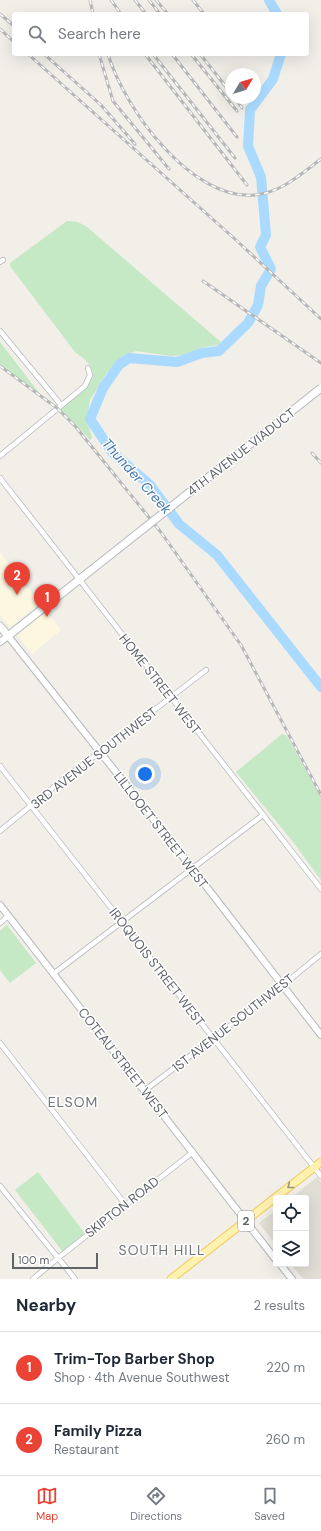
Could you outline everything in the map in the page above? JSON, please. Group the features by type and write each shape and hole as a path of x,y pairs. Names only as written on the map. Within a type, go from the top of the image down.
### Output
{"main road":[{"name":"4TH AVENUE VIADUCT","path":"8,636 321,388"},
{"name":"LILLOOET STREET WEST","path":"0,626 8,636"},
{"name":"2","path":"171,1279 180,1276 246,1220 321,1162"}],"street":[{"path":"0,331 61,405"},
{"path":"0,456 85,386 90,374 88,368"},
{"name":"HOME STREET WEST","path":"0,478 321,889"},
{"path":"0,642 8,636"},
{"name":"LILLOOET STREET WEST","path":"8,636 192,868 321,1035"},
{"name":"3RD AVENUE SOUTHWEST","path":"0,831 66,777 206,670"},
{"name":"IROQUOIS STREET WEST","path":"0,766 321,1176"},
{"path":"53,974 263,815"},
{"name":"COTEAU STREET WEST","path":"0,905 273,1256"},
{"path":"0,922 8,916"},
{"name":"1ST AVENUE SOUTHWEST","path":"144,1091 282,986 321,954"},
{"path":"0,1043 126,1204"},
{"name":"SKIPTON ROAD","path":"33,1279 193,1152"},
{"path":"0,1186 75,1279"},
{"path":"282,1267 292,1279"}],"shaded area":[{"path":"0,552 40,603 10,627 0,615"},
{"path":"47,611 61,630 32,654 17,635"},
{"path":"317,1177 321,1182 321,1279 303,1279 293,1267 309,1267 309,1195 295,1195"},
{"path":"273,1212 273,1241 259,1223"}],"green space":[{"path":"67,221 78,222 87,227 221,342 218,345 205,347 183,355 171,356 136,351 123,356 106,374 90,400 87,419 92,438 90,440 59,409 79,395 90,383 93,376 92,369 86,361 75,352 10,266 10,263"},
{"path":"0,342 40,394 0,364"},
{"path":"282,734 287,736 321,798 321,880 293,842 236,772"},
{"path":"7,925 36,963 10,983 0,970 0,931"},
{"path":"38,1172 86,1235 63,1252 15,1190"}],"waterway":[{"name":"Thunder Creek","path":"269,0 276,12"},
{"name":"Thunder Creek","path":"280,56 273,79 250,110 248,146 261,177 266,235 260,247 271,269 261,286 258,305 248,323 219,351 202,353 177,362 129,358 119,365 103,388 90,419 112,452 150,485 179,524 217,555 321,687"}],"railway":[{"path":"90,0 93,12"},
{"path":"111,0 120,12"},
{"path":"135,0 144,12"},
{"path":"149,0 158,12"},
{"path":"156,0 166,12"},
{"path":"193,0 202,12"},
{"path":"0,14 12,24"},
{"path":"0,29 12,40"},
{"path":"30,56 236,240 321,319"},
{"path":"46,56 101,105 135,144"},
{"path":"100,56 113,101 169,169"},
{"path":"109,56 116,76 129,100 145,124 164,147 185,167 207,183 231,193 255,195 265,193 291,182 321,159"},
{"path":"147,56 247,185"},
{"path":"155,56 235,158"},
{"path":"174,56 237,137"},
{"path":"193,56 237,111"},
{"path":"202,56 225,85"},
{"path":"239,104 242,108"},
{"path":"203,281 321,363"},
{"path":"0,366 57,408 75,426 160,531 241,645 321,795"},
{"path":"312,453 321,463"}],"place":[{"name":"Family Pizza","path":"17,595"},
{"name":"Trim-Top Barber Shop","path":"47,617"}],"district":[{"name":"ELSOM","path":"73,1102"},
{"name":"SOUTH HILL","path":"162,1250"}]}
